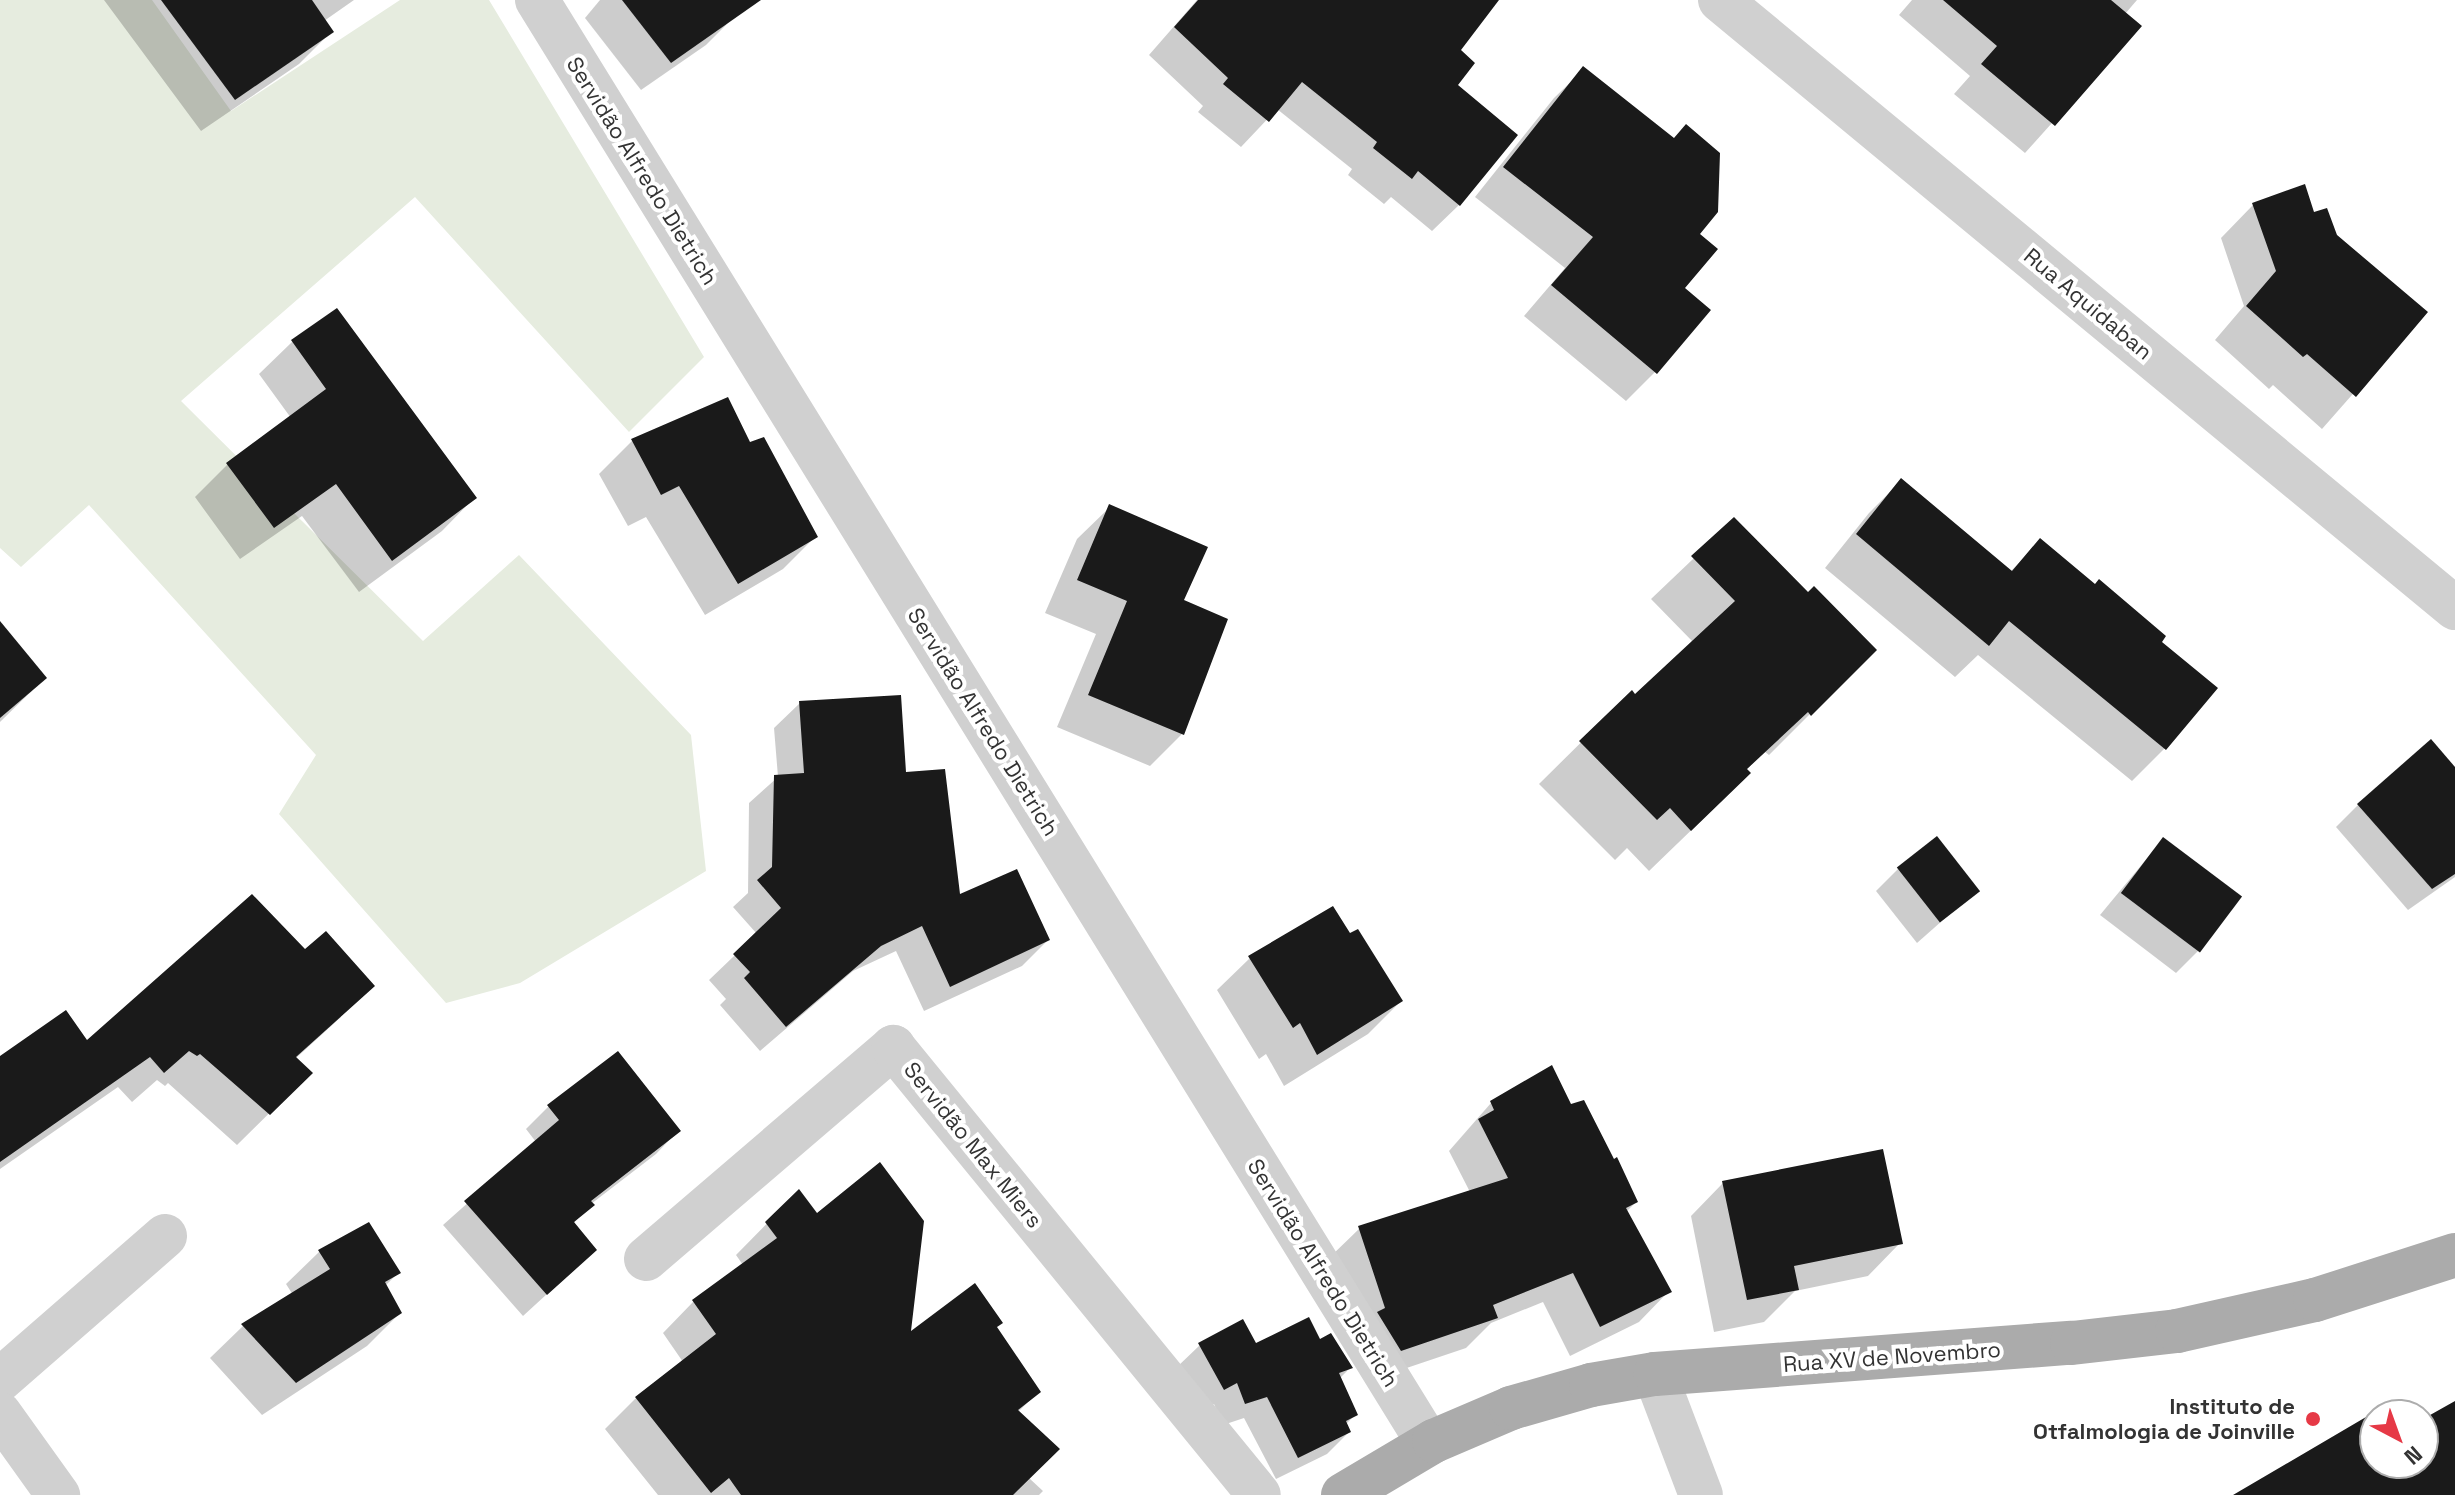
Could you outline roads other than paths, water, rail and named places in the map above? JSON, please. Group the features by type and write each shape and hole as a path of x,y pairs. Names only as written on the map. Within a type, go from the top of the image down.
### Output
{"main road":[{"name":"Rua XV de Novembro","path":"1343,1495 1429,1444 1511,1408 1591,1385 1655,1374 2072,1343 2177,1331 2315,1300 2455,1255"}],"street":[{"name":"Servidão Alfredo Dietrich","path":"537,0 1429,1444"},
{"name":"Rua Aquidaban","path":"1720,0 2455,608"},
{"name":"Servidão Max Miers","path":"646,1259 893,1047 1259,1495"},
{"path":"0,1380 165,1236"},
{"path":"1655,1374 1701,1495"},
{"path":"0,1414 58,1495"}],"place":[{"name":"Instituto de Otfalmologia de Joinville","path":"2313,1419"}]}
